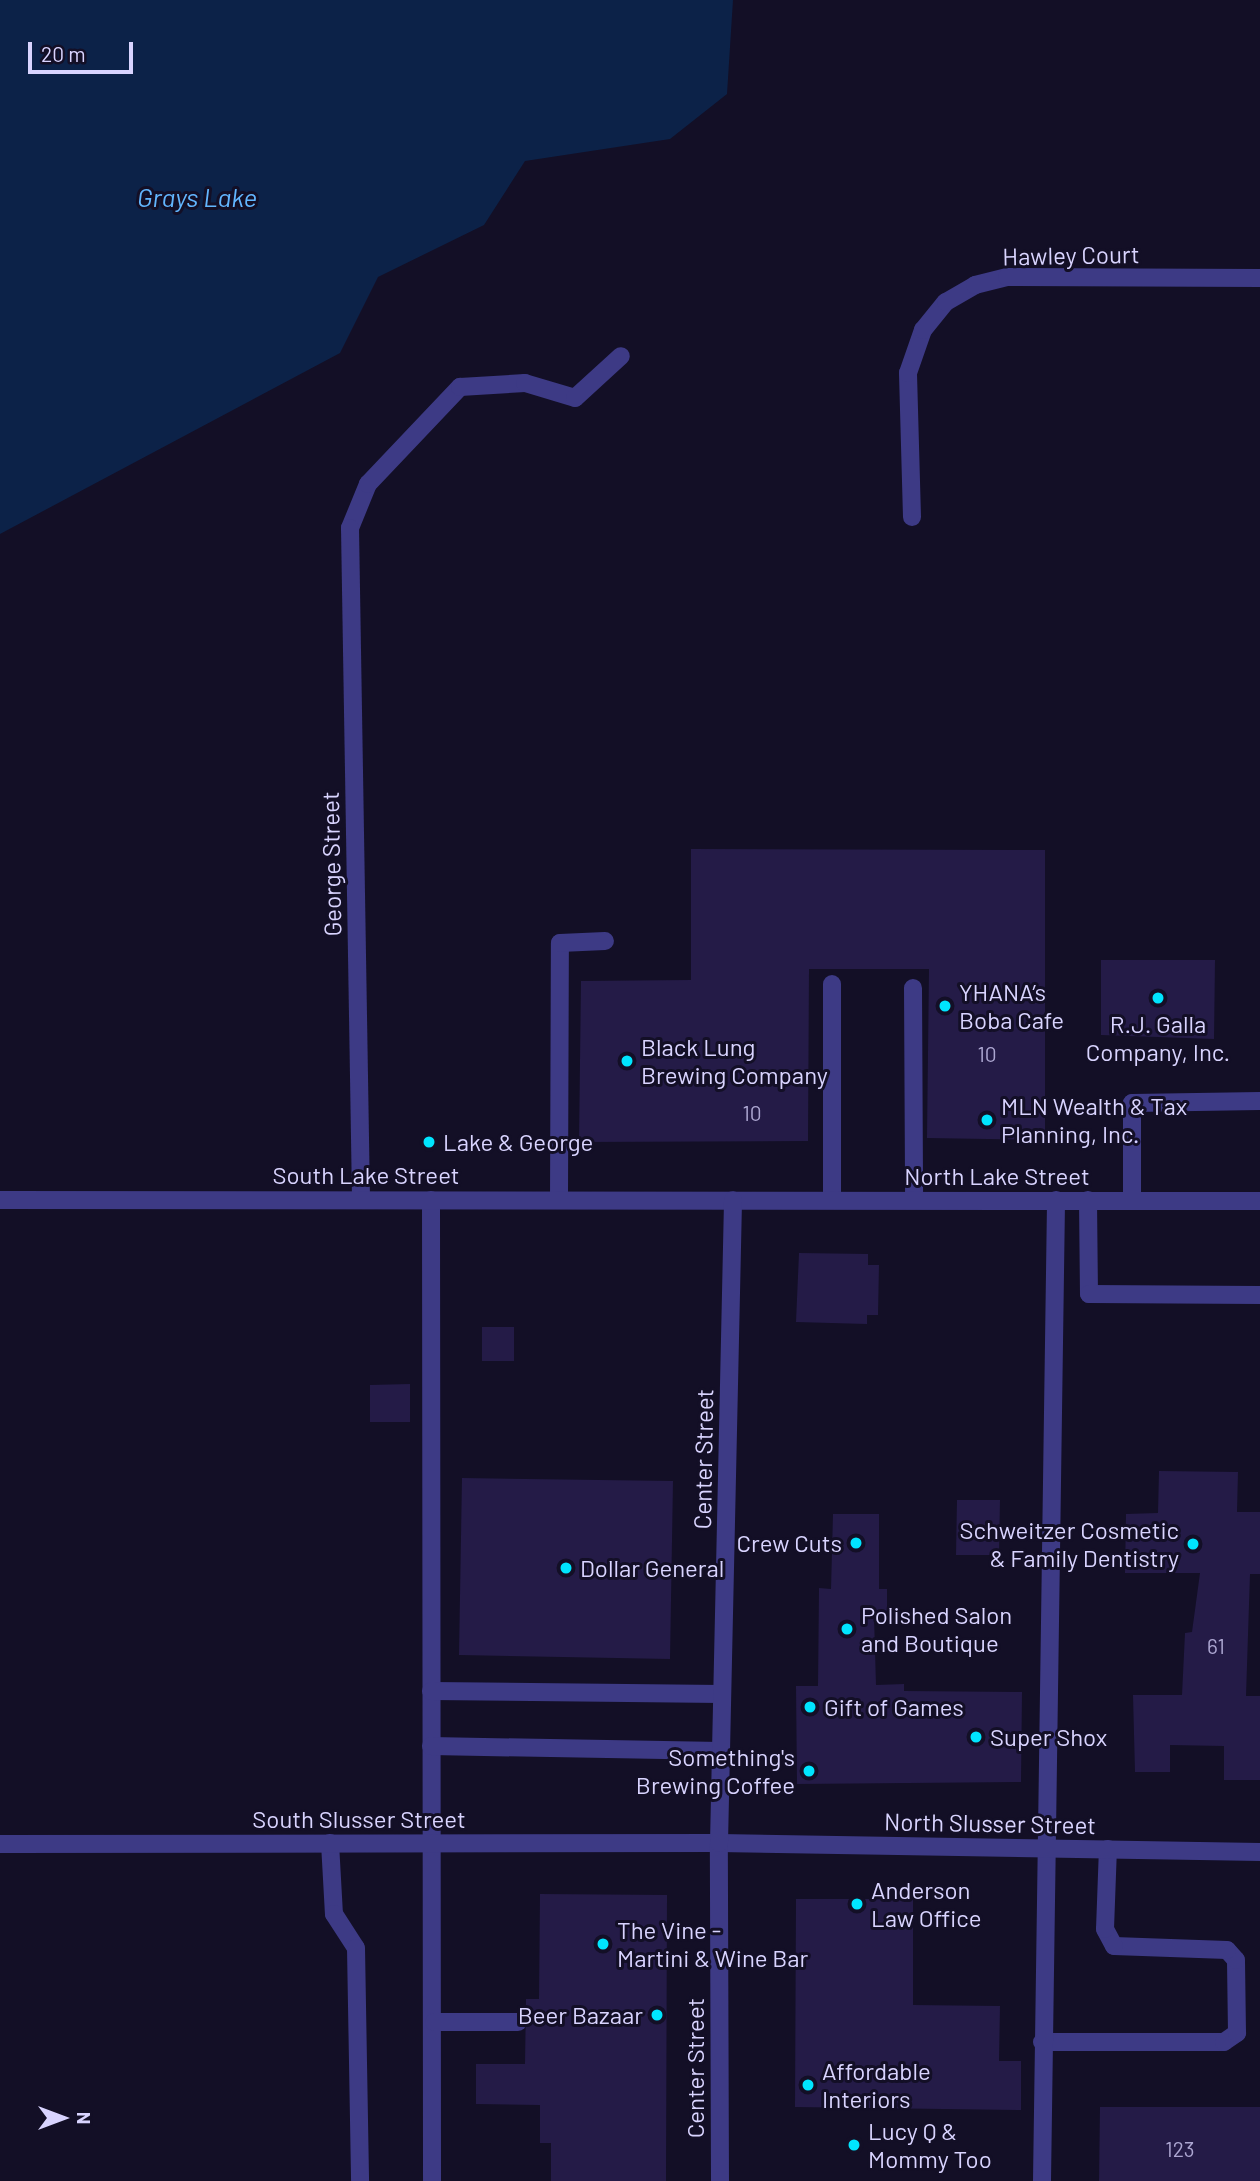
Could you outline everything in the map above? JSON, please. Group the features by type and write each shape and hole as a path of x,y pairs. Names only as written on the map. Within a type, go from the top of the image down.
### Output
{"street":[{"name":"Hawley Court","path":"912,517 908,373 923,330 946,302 975,285 1007,277 1260,278"},
{"name":"George Street","path":"361,1199 350,528 368,484 460,387 525,383 575,398 621,356"},
{"path":"559,1199 560,943 605,942"},
{"path":"832,984 832,1200"},
{"path":"913,988 914,1200"},
{"path":"1132,1201 1132,1103 1260,1101"},
{"name":"South Lake Street","path":"0,1199 733,1199"},
{"path":"431,1199 431,1843 434,2022 432,2181"},
{"name":"North Lake Street","path":"733,1199 1260,1201"},
{"name":"Center Street","path":"720,2181 719,1843 733,1199"},
{"path":"1042,2181 1043,1848 1056,1200"},
{"path":"1088,1200 1089,1294 1260,1295"},
{"path":"431,1691 723,1695"},
{"path":"431,1745 721,1751"},
{"path":"330,1843 334,1914 356,1948 360,2181"},
{"name":"North Slusser Street","path":"719,1843 1260,1852"},
{"name":"South Slusser Street","path":"0,1844 719,1843"},
{"path":"1042,2042 1224,2042 1237,2033 1236,1960 1227,1950 1114,1946 1105,1929 1108,1849"},
{"path":"434,2022 518,2022"}],"water":[{"name":"Grays Lake","path":"0,0 733,0 727,94 670,139 525,161 484,225 378,277 340,353 0,534"}],"building":[{"path":"691,849 1045,850 1045,1140 927,1138 929,969 809,969 808,1141 579,1142 581,981 691,980"},
{"name":"R.J. Galla Company, Inc.","path":"1101,960 1215,960 1214,1039 1101,1035"},
{"path":"799,1253 868,1254 868,1265 879,1265 878,1315 867,1315 867,1324 796,1322"},
{"path":"482,1327 514,1327 514,1361 482,1361"},
{"path":"410,1384 410,1422 370,1422 370,1385"},
{"path":"1159,1471 1238,1472 1237,1512 1260,1512 1260,1574 1250,1574 1246,1696 1260,1696 1260,1780 1224,1780 1224,1746 1170,1745 1170,1772 1135,1772 1133,1695 1182,1695 1185,1633 1192,1632 1200,1573 1125,1573 1126,1514 1158,1513"},
{"name":"Dollar General","path":"462,1478 673,1481 670,1659 459,1655"},
{"path":"957,1500 1000,1500 999,1555 956,1555"},
{"path":"833,1514 879,1514 879,1589 887,1589 887,1616 874,1616 876,1685 904,1684 904,1691 1022,1692 1021,1782 797,1784 796,1686 818,1686 819,1588 831,1589"},
{"path":"540,1894 667,1895 666,2181 551,2181 551,2143 540,2143 540,2105 476,2104 476,2064 525,2064 526,1999 539,1999"},
{"path":"796,1899 913,1899 913,2005 1000,2006 999,2061 1021,2061 1021,2110 795,2107"},
{"path":"1100,2107 1260,2107 1260,2181 1099,2181"}],"place":[{"name":"R.J. Galla Company, Inc.","path":"1158,998"},
{"name":"YHANA’s Boba Cafe","path":"945,1006"},
{"name":"Black Lung Brewing Company","path":"627,1061"},
{"name":"MLN Wealth & Tax Planning, Inc.","path":"987,1120"},
{"name":"Lake & George","path":"429,1142"},
{"name":"Crew Cuts","path":"856,1543"},
{"name":"Schweitzer Cosmetic & Family Dentistry","path":"1193,1544"},
{"name":"Dollar General","path":"566,1568"},
{"name":"Polished Salon and Boutique","path":"847,1629"},
{"name":"Gift of Games","path":"810,1707"},
{"name":"Super Shox","path":"976,1737"},
{"name":"Something's Brewing Coffee","path":"809,1771"},
{"name":"Anderson Law Office","path":"857,1904"},
{"name":"The Vine - Martini & Wine Bar","path":"603,1944"},
{"name":"Beer Bazaar","path":"657,2015"},
{"name":"Affordable Interiors","path":"808,2085"},
{"name":"Lucy Q & Mommy Too","path":"854,2145"}]}
